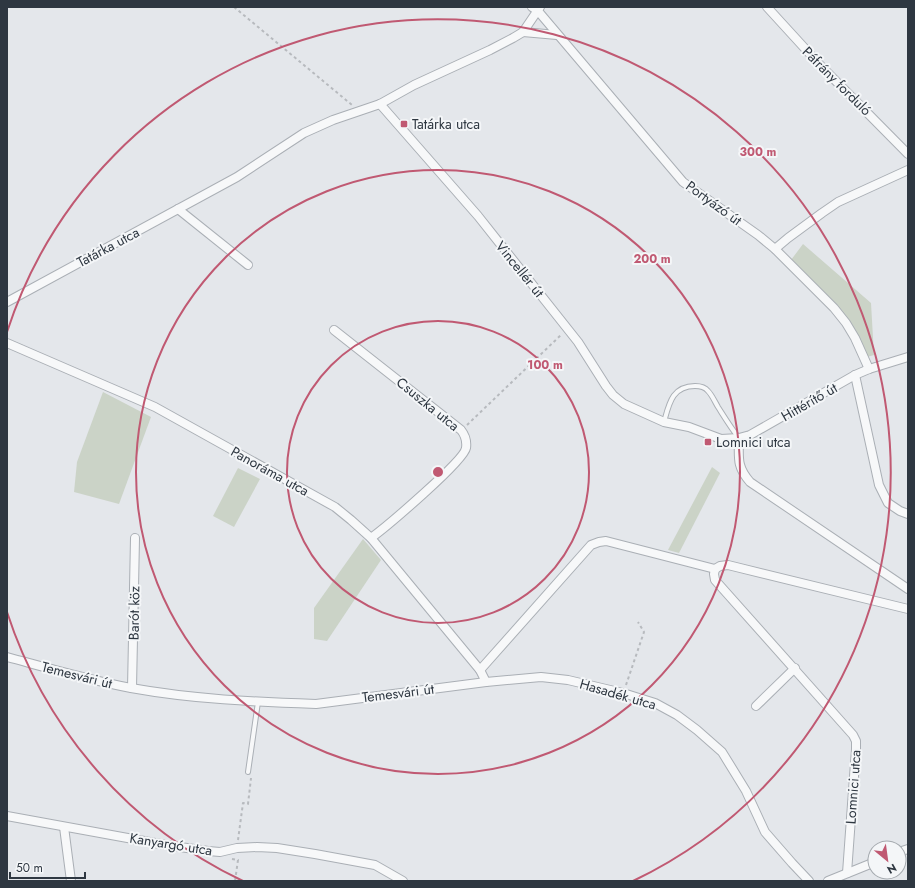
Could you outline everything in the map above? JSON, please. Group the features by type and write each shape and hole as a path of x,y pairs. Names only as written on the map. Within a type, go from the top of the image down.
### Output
{"street":[{"name":"Páfrány forduló","path":"767,7 815,60 908,154"},
{"name":"Tatárka utca","path":"7,302 237,177 304,133 332,120 380,104 414,85 490,50 523,32 537,8"},
{"name":"Portyázó út","path":"537,8 557,35 683,182 758,235 775,249 816,289 846,323 861,349 869,369"},
{"path":"523,32 557,35"},
{"name":"Vincellér út","path":"380,104 478,216 568,329 613,395 624,404 664,422"},
{"path":"775,249 810,221 838,202 908,170"},
{"path":"178,209 248,265"},
{"name":"Csuszka utca","path":"334,330 461,430 465,435 466,448 460,458 412,504 371,538"},
{"name":"Panoráma utca","path":"7,343 155,407 335,507 371,538 480,670"},
{"name":"Hittérítő út","path":"664,422 689,427 721,438 739,438 750,436 869,369 908,357"},
{"path":"855,376 880,485 888,503 900,511 908,514"},
{"path":"739,438 739,466 744,476 750,482 908,588"},
{"name":"Barót köz","path":"132,688 135,538"},
{"path":"486,682 480,670 591,545 599,542 606,541 715,569 720,566 728,565 908,609"},
{"name":"Lomnici utca","path":"715,569 714,574 716,580 795,668 853,735 856,741 847,873"},
{"name":"Temesvári út","path":"7,657 132,688 182,695 258,701 316,704 486,682"},
{"path":"756,706 795,668"},
{"name":"Hasadék utca","path":"486,682 541,677 568,680 623,693 655,703 677,715 722,752 746,791 766,832 809,881"},
{"name":"Kanyargó utca","path":"7,816 208,851 220,852 237,848 257,847 277,848 364,862 375,865 403,881"},
{"path":"64,827 71,881"},
{"path":"828,881 867,865"}],"lane":[{"path":"664,422 669,404 679,390 688,386 699,386 708,390 728,424 739,438"},
{"path":"248,772 258,701"}],"path":[{"path":"234,7 353,106 357,112"},
{"path":"461,430 568,329"},
{"path":"623,693 644,632 638,622"},
{"path":"237,848 243,803 248,804 251,777"},
{"path":"236,881 238,860"}],"shaded area":[{"path":"803,244 871,303 874,355 867,357 855,331 825,293 791,260"},
{"path":"103,392 151,417 119,504 74,492 77,462"},
{"path":"712,467 720,473 679,553 668,550"},
{"path":"238,468 260,479 234,527 213,516"},
{"path":"363,539 381,560 327,641 314,639 314,608"}],"place":[{"name":"Tatárka utca","path":"404,124"},
{"name":"Lomnici utca","path":"708,442"}]}
